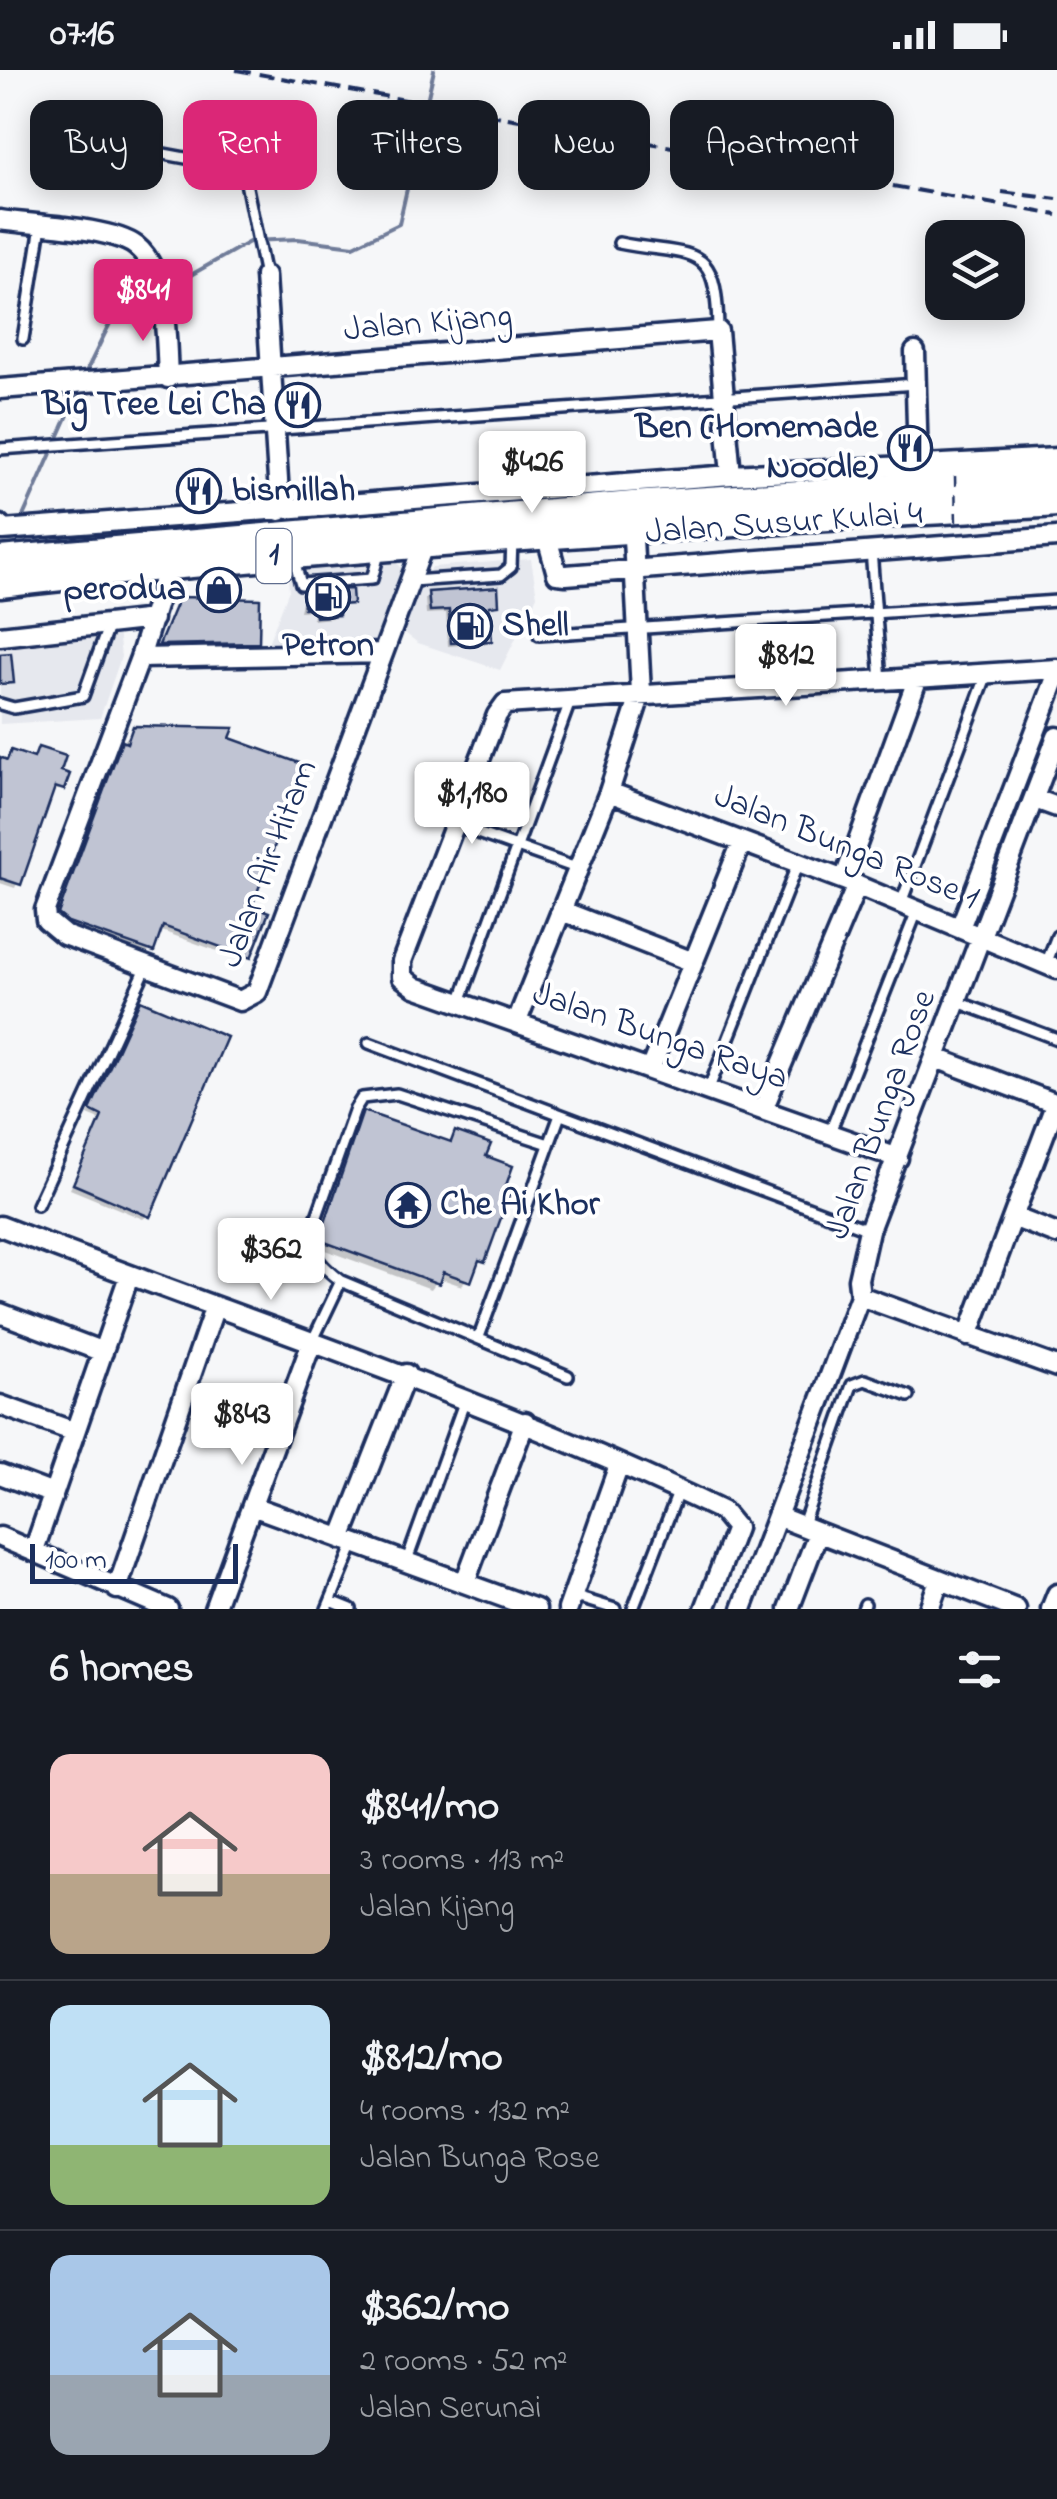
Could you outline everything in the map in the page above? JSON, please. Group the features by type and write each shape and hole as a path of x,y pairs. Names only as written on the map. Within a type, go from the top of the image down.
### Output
{"highway":[{"name":"1","path":"0,561 172,554 427,534 1057,478"},
{"name":"1","path":"0,582 172,554 292,554 381,548 427,534 512,538 633,517 1057,502"}],"street":[{"path":"0,220 134,244 147,262 164,308 168,378"},
{"path":"266,276 280,511"},
{"path":"718,332 731,474"},
{"name":"Jalan Kijang","path":"0,389 718,332"},
{"path":"915,352 918,464"},
{"path":"2,527 280,511 731,474 1057,458"},
{"path":"517,1021 610,792 641,693 632,567 633,517"},
{"name":"Jalan Air Hitam","path":"140,658 49,901 46,920 51,928 231,1001 257,992 427,534"},
{"name":"Jalan Susur Kulai 4","path":"546,534 558,574 1057,538"},
{"path":"172,554 140,658 383,653"},
{"path":"0,636 153,619"},
{"path":"455,825 496,715 505,704 641,693 1057,672 960,928"},
{"path":"764,1107 851,882 917,680"},
{"name":"Jalan Bunga Rose","path":"742,1609 860,1296 858,1279 870,1230 1057,737"},
{"name":"Jalan Bunga Rose 1","path":"610,792 851,882 1051,966"},
{"path":"1035,798 1057,807"},
{"name":"Jalan Bunga Raya","path":"455,825 402,961 402,977 416,987 764,1107 898,1158"},
{"path":"651,1067 742,842"},
{"path":"562,912 694,962"},
{"path":"936,1058 1056,1104 968,1336"},
{"path":"1013,1217 1057,1234"},
{"path":"0,1226 214,1308 466,1397 722,1512 736,1528 705,1609"},
{"path":"34,1550 129,1276"},
{"path":"860,1296 1057,1367"},
{"path":"117,1589 214,1308"},
{"path":"0,1313 103,1352"},
{"path":"214,1609 312,1342"},
{"path":"348,1542 406,1374"},
{"path":"0,1405 76,1432"},
{"path":"466,1582 525,1422"},
{"path":"571,1602 618,1465"},
{"path":"0,1474 53,1494"},
{"path":"252,1506 536,1609"},
{"path":"779,1517 1016,1609"},
{"path":"789,1609 810,1530"},
{"path":"0,1537 168,1609"},
{"path":"930,1609 940,1580"},
{"path":"1051,1609 1057,1594"}],"lane":[{"path":"248,190 266,276"},
{"path":"23,339 41,226"},
{"path":"619,243 697,254 710,268 718,289 718,332"},
{"path":"0,450 916,384"},
{"path":"409,581 500,575 512,566 512,538"},
{"path":"870,550 881,681"},
{"path":"540,634 1057,601"},
{"path":"0,704 14,708 83,696 109,624"},
{"path":"830,1132 987,674"},
{"path":"460,1002 520,848 572,697"},
{"path":"455,825 579,869"},
{"path":"709,1088 798,862"},
{"path":"1051,966 1057,936"},
{"path":"37,1205 146,968"},
{"path":"958,1002 1057,1039"},
{"path":"369,1043 870,1230"},
{"path":"549,1144 396,1094 362,1098 354,1108 310,1236 310,1248 341,1281 568,1376"},
{"path":"479,1338 560,1114"},
{"path":"312,1342 341,1281"},
{"path":"810,1530 852,1384 865,1380 908,1396"},
{"path":"406,1562 466,1397"},
{"path":"632,1609 679,1490"},
{"path":"348,1542 329,1605 351,1609"},
{"path":"571,1602 615,1609"}],"path":[{"path":"955,476 956,525"}],"shaded area":[{"path":"531,559 537,596 500,670 418,643 401,630 432,567"},
{"path":"396,561 403,570 378,643 266,648 289,590 287,566"},
{"path":"118,630 121,657 100,718 0,724 0,639"}],"building":[{"name":"Shell","path":"498,587 499,605 489,606 492,641 451,643 449,610 430,611 428,592"},
{"name":"Petron","path":"352,589 353,604 339,605 339,615 316,617 315,607 304,608 303,592"},
{"path":"179,597 260,599 259,643 159,645"},
{"path":"11,653 14,683 0,684 0,654"},
{"path":"133,726 234,728 230,738 305,765 252,906 269,912 251,958 163,926 154,952 68,922 58,914 122,741 127,743"},
{"path":"38,747 66,756 61,771 70,774 64,790 55,787 21,885 0,878 0,757 7,760 11,750 34,758"},
{"path":"140,1000 227,1037 150,1217 73,1184 102,1116 90,1110"},
{"path":"363,1111 451,1142 455,1131 491,1144 486,1156 513,1166 504,1191 510,1193 485,1262 479,1260 471,1282 443,1272 439,1284 319,1240"}],"waterway":[{"path":"166,289 251,241 298,239 354,246 399,224 434,70"},
{"path":"85,374 115,313 152,295"},
{"path":"21,521 80,388"}],"railway":[{"path":"236,70 1057,215"},
{"path":"1002,192 1057,199"}],"place":[{"name":"Big Tree Lei Cha","path":"298,405"},
{"name":"Ben (Homemade Noodle)","path":"910,448"},
{"name":"bismillah","path":"199,491"},
{"name":"perodua","path":"219,590"},
{"name":"Petron","path":"328,597"},
{"name":"Shell","path":"470,626"},
{"name":"Che Ai Khor","path":"408,1205"}]}
